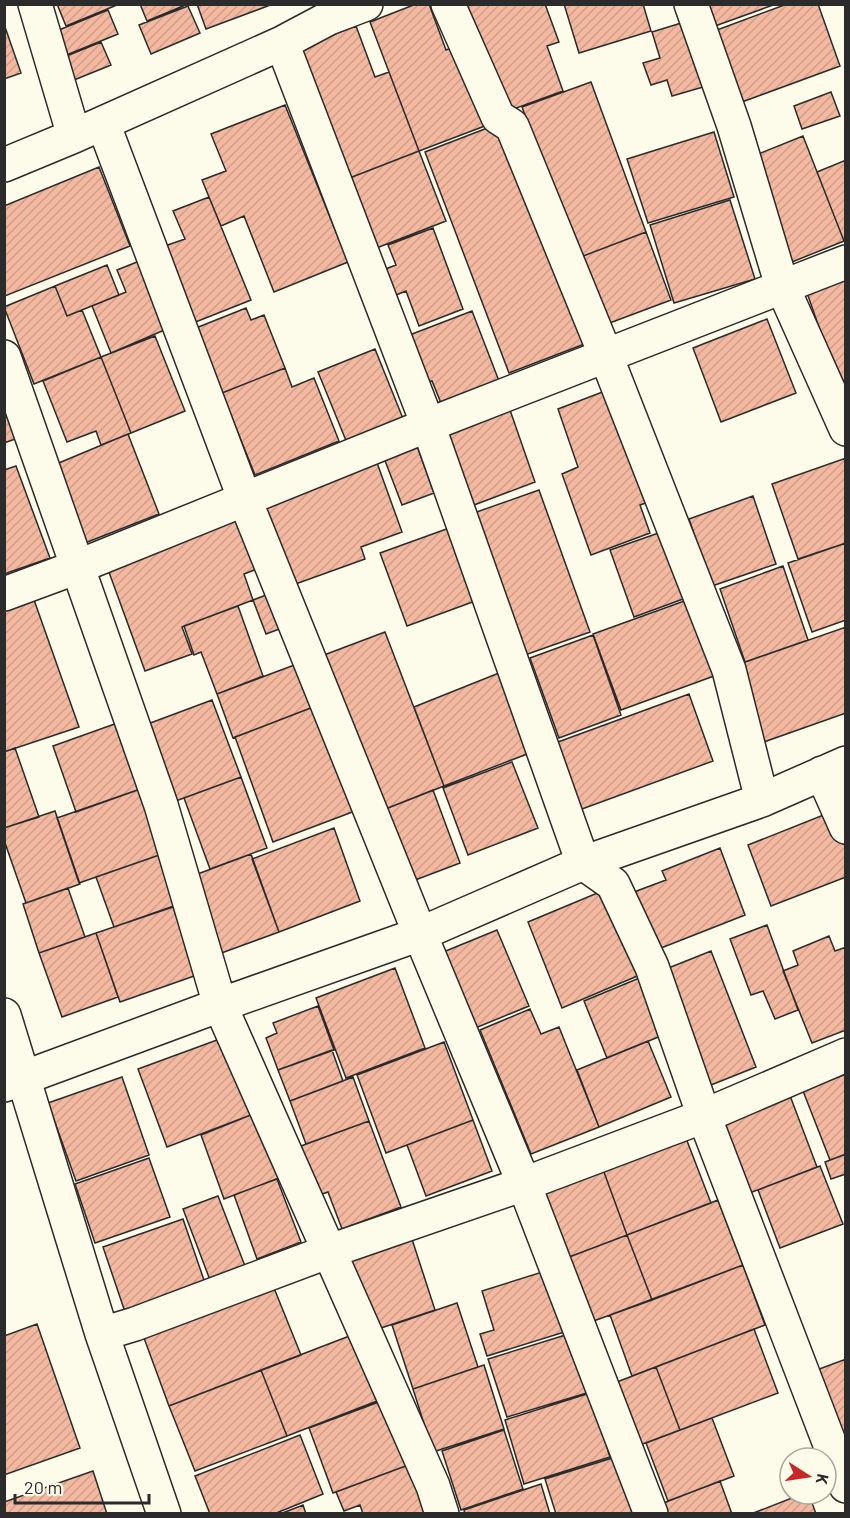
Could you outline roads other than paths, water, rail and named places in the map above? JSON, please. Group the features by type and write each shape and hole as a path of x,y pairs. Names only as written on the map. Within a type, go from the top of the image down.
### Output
{"street":[{"path":"35,4 245,500 420,934 524,1184 651,1514"},
{"path":"4,165 282,42 327,11 366,4"},
{"path":"448,4 498,117 512,126 606,356 729,670 762,800"},
{"path":"691,4 734,126 782,286 846,429"},
{"path":"282,42 428,425 583,863 613,884 652,968 704,1116 846,1486"},
{"path":"4,594 846,262"},
{"path":"4,357 161,805 220,1005 327,1252 433,1486 442,1514"},
{"path":"14,1082 420,934 583,863 762,800 834,768 846,827"},
{"path":"4,1015 14,1082 164,1514"},
{"path":"102,1334 135,1324 327,1252 524,1184 704,1116 846,1055"}]}
